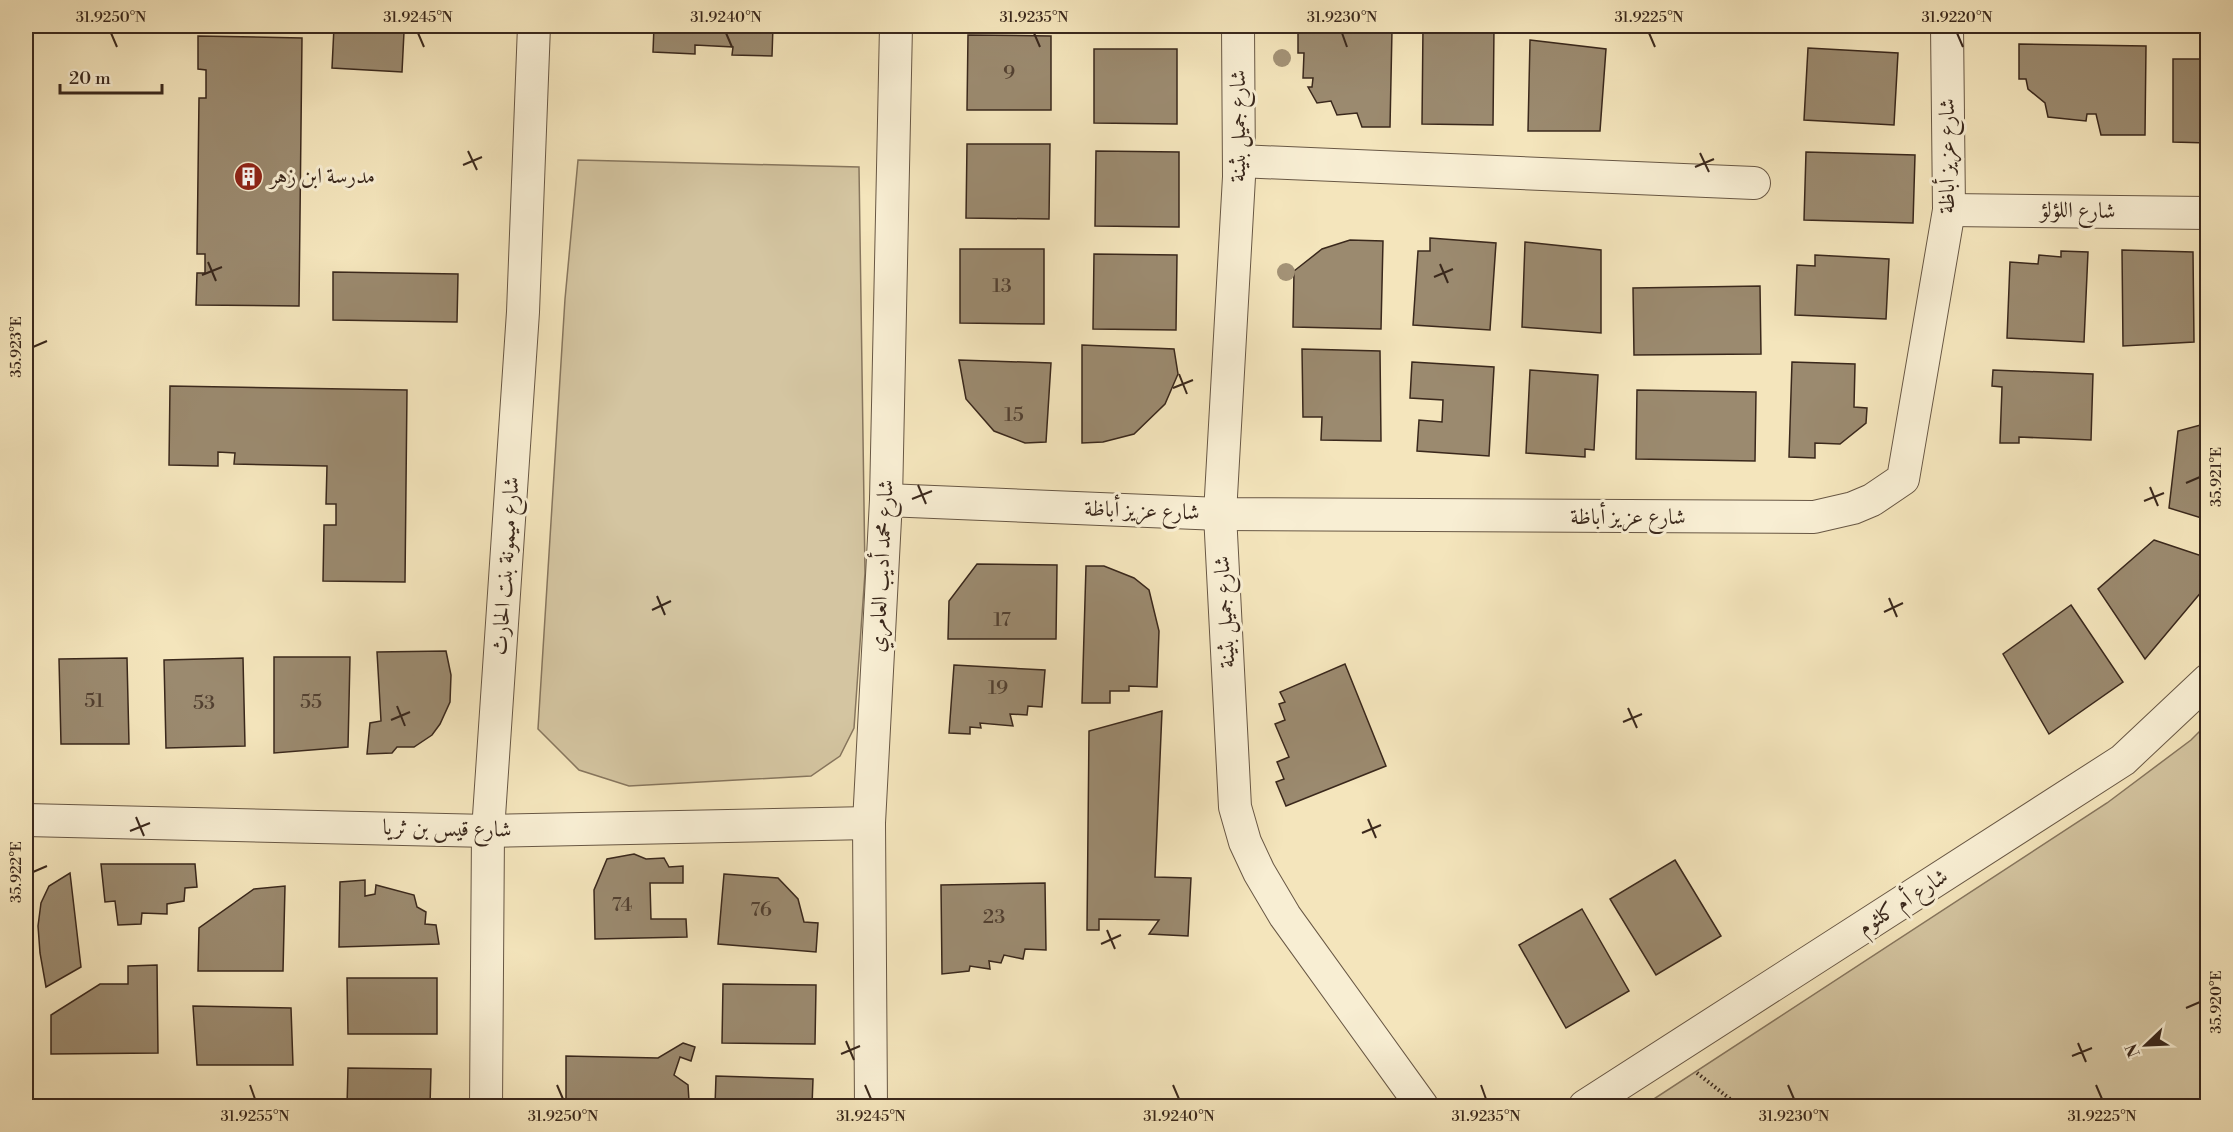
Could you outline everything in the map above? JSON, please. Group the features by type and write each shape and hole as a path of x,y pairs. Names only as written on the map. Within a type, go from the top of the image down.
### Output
{"street":[{"name":"شارع ميمونة بنت الحارث","path":"486,1107 488,831 523,312 534,26"},
{"name":"شارع محمد أديب العامري","path":"871,1107 869,823 886,500 896,26"},
{"name":"شارع جميل بثينة","path":"1238,26 1239,161 1220,514 1235,807 1245,842 1285,916 1422,1107"},
{"name":"شارع عزيز أباظة","path":"886,500 1220,514 1814,517 1853,508 1872,500 1903,479 1949,210 1947,26"},
{"path":"1239,161 1754,183"},
{"name":"شارع اللؤلؤ","path":"1949,210 2208,213"},
{"name":"شارع أم كلثوم","path":"1585,1107 2123,760 2208,680"},
{"name":"شارع قيس بن ثريا","path":"26,820 488,831 869,823"}],"path":[{"path":"1670,1052 1738,1107"}],"shaded area":[{"path":"578,160 859,167 865,573 854,728 840,756 811,776 629,786 579,770 538,729 565,299"},
{"path":"2207,724 2207,1106 1643,1106 2107,803 2191,740"}],"building":[{"path":"654,26 773,26 772,56 732,55 733,47 695,45 695,54 653,52"},
{"path":"1423,26 1494,27 1493,125 1422,124"},
{"path":"1791,26 1916,26 1917,31 1791,28"},
{"path":"334,27 404,32 402,72 332,68"},
{"path":"1298,28 1392,30 1390,127 1362,127 1357,113 1337,115 1331,101 1317,103 1308,87 1312,87 1313,78 1303,78 1304,53 1298,53"},
{"path":"968,35 1051,36 1051,110 967,110"},
{"name":"مدرسة ابن زهر","path":"198,36 302,38 299,306 196,305 197,273 205,273 205,254 197,254 199,98 206,98 206,70 198,69"},
{"path":"1530,40 1606,49 1600,131 1528,131"},
{"path":"2019,44 2146,46 2145,135 2101,135 2096,114 2087,114 2086,121 2048,117 2045,103 2028,89 2026,79 2019,79"},
{"path":"1808,48 1898,53 1894,125 1804,120"},
{"path":"1094,49 1177,49 1177,124 1094,123"},
{"path":"2173,59 2208,59 2208,143 2173,142"},
{"path":"967,144 1050,144 1049,219 966,218"},
{"path":"1096,151 1179,152 1179,227 1095,226"},
{"path":"1806,152 1915,155 1913,223 1804,220"},
{"path":"1430,238 1496,243 1490,330 1413,325 1418,251 1430,251"},
{"path":"1350,240 1383,241 1381,329 1293,327 1294,271 1322,249"},
{"path":"1525,242 1601,250 1601,333 1522,327"},
{"path":"960,249 1044,249 1044,324 960,323"},
{"path":"2122,250 2193,252 2194,342 2123,346"},
{"path":"2061,251 2088,252 2084,342 2007,338 2010,262 2038,264 2039,255 2061,257"},
{"path":"1094,254 1177,255 1176,330 1093,329"},
{"path":"1815,255 1889,259 1886,319 1795,315 1797,265 1815,266"},
{"path":"333,272 458,274 457,322 333,320"},
{"path":"1760,286 1761,354 1634,355 1633,288"},
{"path":"1082,345 1174,349 1178,374 1165,404 1134,434 1103,442 1082,443"},
{"path":"1302,349 1380,351 1381,441 1321,440 1322,417 1303,417"},
{"path":"959,360 1051,363 1046,442 1025,443 994,431 966,399"},
{"path":"1412,362 1494,367 1489,456 1417,451 1419,420 1442,422 1443,400 1410,398"},
{"path":"1792,362 1855,364 1854,407 1867,408 1866,423 1840,444 1815,443 1815,458 1789,457"},
{"path":"1530,370 1598,375 1594,450 1585,449 1585,457 1526,453"},
{"path":"1993,370 2093,374 2091,440 2019,437 2019,443 2000,443 2002,387 1992,386"},
{"path":"170,386 407,390 405,582 323,581 324,525 336,525 336,504 326,504 327,466 234,464 235,453 218,452 218,466 169,465"},
{"path":"1637,390 1756,392 1755,461 1636,459"},
{"path":"2208,423 2208,520 2169,508 2178,431"},
{"path":"2154,540 2208,558 2208,584 2145,659 2098,589"},
{"path":"977,564 1057,565 1056,639 948,639 949,601"},
{"path":"1086,566 1104,566 1134,578 1149,590 1159,631 1157,687 1129,686 1129,691 1110,691 1110,703 1082,703"},
{"path":"2071,605 2123,682 2049,734 2003,654"},
{"path":"446,651 451,675 450,702 432,735 414,747 397,747 392,753 367,754 370,723 381,721 377,652"},
{"path":"274,657 350,657 348,747 274,753"},
{"path":"127,658 129,744 61,744 59,659"},
{"path":"243,658 245,746 166,748 164,660"},
{"path":"1345,664 1386,766 1286,806 1276,782 1284,779 1277,762 1289,757 1275,724 1285,720 1279,704 1285,702 1280,692"},
{"path":"954,665 1045,670 1042,707 1028,706 1027,715 1010,714 1013,726 980,723 981,728 970,727 970,734 949,733"},
{"path":"1162,711 1155,877 1191,878 1188,936 1149,934 1159,920 1099,919 1099,930 1087,930 1089,731"},
{"path":"634,854 646,859 664,858 669,867 683,866 683,883 650,883 651,919 686,919 687,937 595,939 594,890 607,859"},
{"path":"1675,860 1721,936 1656,975 1610,899"},
{"path":"101,864 195,864 197,887 185,888 184,901 167,904 167,914 142,913 141,924 118,925 115,901 105,902"},
{"path":"70,873 81,967 46,987 38,926 41,903 49,886"},
{"path":"724,874 778,878 798,899 804,922 818,923 816,952 718,944"},
{"path":"365,880 365,896 375,894 376,885 414,895 417,907 426,912 425,924 436,925 439,944 339,947 340,882"},
{"path":"1045,883 1046,950 1025,949 1023,959 1004,955 1001,963 989,961 990,969 970,966 969,971 942,974 941,885"},
{"path":"285,886 283,971 198,971 199,928 254,889"},
{"path":"1582,909 1629,991 1566,1028 1519,945"},
{"path":"157,965 158,1053 51,1054 51,1015 100,984 128,984 128,966"},
{"path":"347,978 437,978 437,1034 348,1034"},
{"path":"723,984 816,985 815,1044 722,1043"},
{"path":"193,1006 291,1008 293,1065 197,1065"},
{"path":"683,1043 695,1047 691,1061 680,1057 674,1075 688,1085 689,1101 674,1101 674,1106 650,1106 650,1099 637,1099 637,1106 566,1106 566,1056 658,1058"},
{"path":"348,1068 431,1069 430,1106 347,1106"},
{"path":"716,1076 813,1079 812,1106 715,1106"}],"place":[{"name":"مدرسة ابن زهر","path":"249,176"}]}
